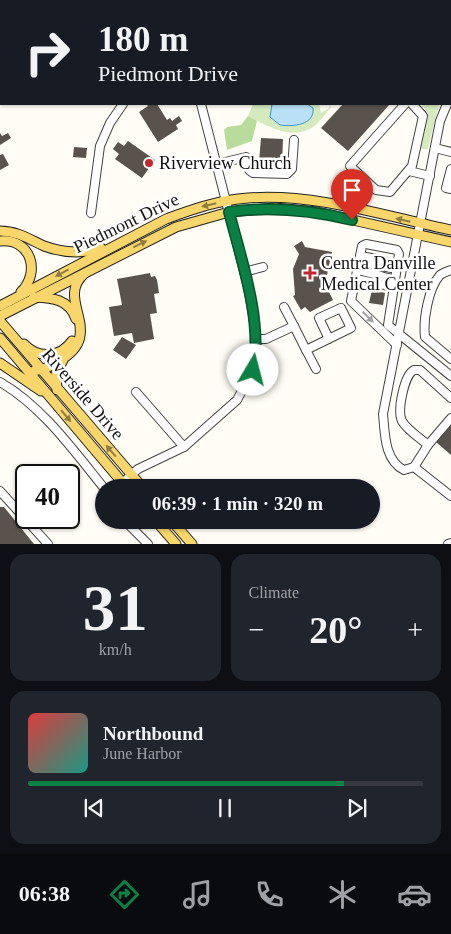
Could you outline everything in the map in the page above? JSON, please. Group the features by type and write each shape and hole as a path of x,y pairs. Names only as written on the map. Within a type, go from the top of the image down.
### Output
{"main road":[{"name":"Piedmont Drive","path":"0,306 166,219 196,208 227,201 263,198 302,199 451,230"},
{"name":"Piedmont Drive","path":"1,320 34,297 176,227 229,212 262,208 299,210 451,242"},
{"path":"0,232 22,235 42,245 63,251 84,252 116,244"},
{"path":"0,242 10,242 22,247 32,263 32,276 27,286 12,299"},
{"path":"24,366 32,370 40,370 63,359 75,347 81,335 81,322 73,293 76,284 85,273 118,255"},
{"path":"10,334 30,350 40,354 57,354 72,343 76,324 70,308 59,300 34,297"},
{"name":"Riverside Drive","path":"1,320 10,334 40,370 135,479"},
{"name":"Riverside Drive","path":"0,338 116,479"},
{"path":"58,390 56,374 63,359"},
{"path":"0,363 48,395"},
{"path":"163,529 176,544"},
{"path":"179,529 192,544"}],"street":[{"path":"91,213 100,146 110,122 122,105"},
{"path":"127,479 131,474 184,447 237,400 253,370 257,339 244,272 201,105"},
{"path":"404,105 350,166 374,189 386,192 392,190 409,171 413,163 423,116 413,105"},
{"path":"447,105 440,122 383,414 386,438 390,454 396,466 404,470 414,467 428,445 451,418"},
{"path":"217,164 246,157 249,170 253,173 287,174 292,169 294,140"},
{"path":"435,148 451,152"},
{"path":"451,169 446,188 451,189"},
{"path":"409,171 430,176"},
{"path":"397,345 352,301 362,246 366,244 397,250 399,254 388,325 451,376"},
{"path":"358,267 383,260 396,276"},
{"path":"244,272 263,267"},
{"path":"358,267 375,276 396,276"},
{"path":"358,267 396,276"},
{"path":"358,267 396,276"},
{"path":"451,270 441,274 433,288 424,326 425,337 451,359"},
{"path":"284,307 316,369"},
{"path":"306,350 351,328 342,308 319,318 328,339"},
{"path":"257,339 266,339 294,326"},
{"path":"428,445 403,423 400,415 406,376 414,370 420,370 451,398"},
{"path":"0,382 24,400 52,427 96,479"},
{"path":"136,392 184,447"},
{"path":"414,467 451,496"},
{"path":"0,491 48,544"},
{"path":"133,529 148,544"}],"green space":[{"path":"253,105 319,105 321,113 329,108 330,105 331,107 313,127 297,133 271,128 248,116"},
{"path":"422,105 440,105 428,149 420,149 428,113"},
{"path":"248,116 257,121 252,141 227,150 224,130 227,127 241,125"}],"water":[{"path":"272,105 308,105 313,108 311,118 302,124 280,125 270,117"}],"building":[{"path":"158,105 167,120 170,118 172,121 179,116 182,121 176,125 178,129 158,142 139,112 148,106"},
{"path":"342,105 389,105 348,151 321,128"},
{"path":"0,133 2,136 8,133 11,138 0,145"},
{"path":"261,138 283,139 282,163 259,162"},
{"path":"128,141 155,160 142,178 115,159 119,154 113,149 118,142 124,146"},
{"path":"74,147 87,148 86,158 73,157"},
{"path":"3,154 9,165 0,170 0,155"},
{"name":"Centra Danville Medical Center","path":"302,241 305,247 332,252 325,284 333,300 310,312 305,307 301,310 293,296 295,295 293,269 299,254 294,246"},
{"path":"150,273 151,277 155,276 157,280 159,293 154,294 157,313 150,314 154,339 134,343 132,333 114,336 109,307 122,305 117,279"},
{"path":"372,290 385,293 383,305 369,303"},
{"path":"122,337 136,345 126,359 113,350"},
{"path":"451,424 451,455 436,442"},
{"path":"0,507 4,507 15,521 15,529 22,529 34,544 0,544"}],"place":[{"name":"Riverview Church","path":"149,163"},
{"name":"Centra Danville Medical Center","path":"310,273"}],"route":[{"path":"253,370 257,339 248,287 229,212 275,208 317,212 352,220"}]}
